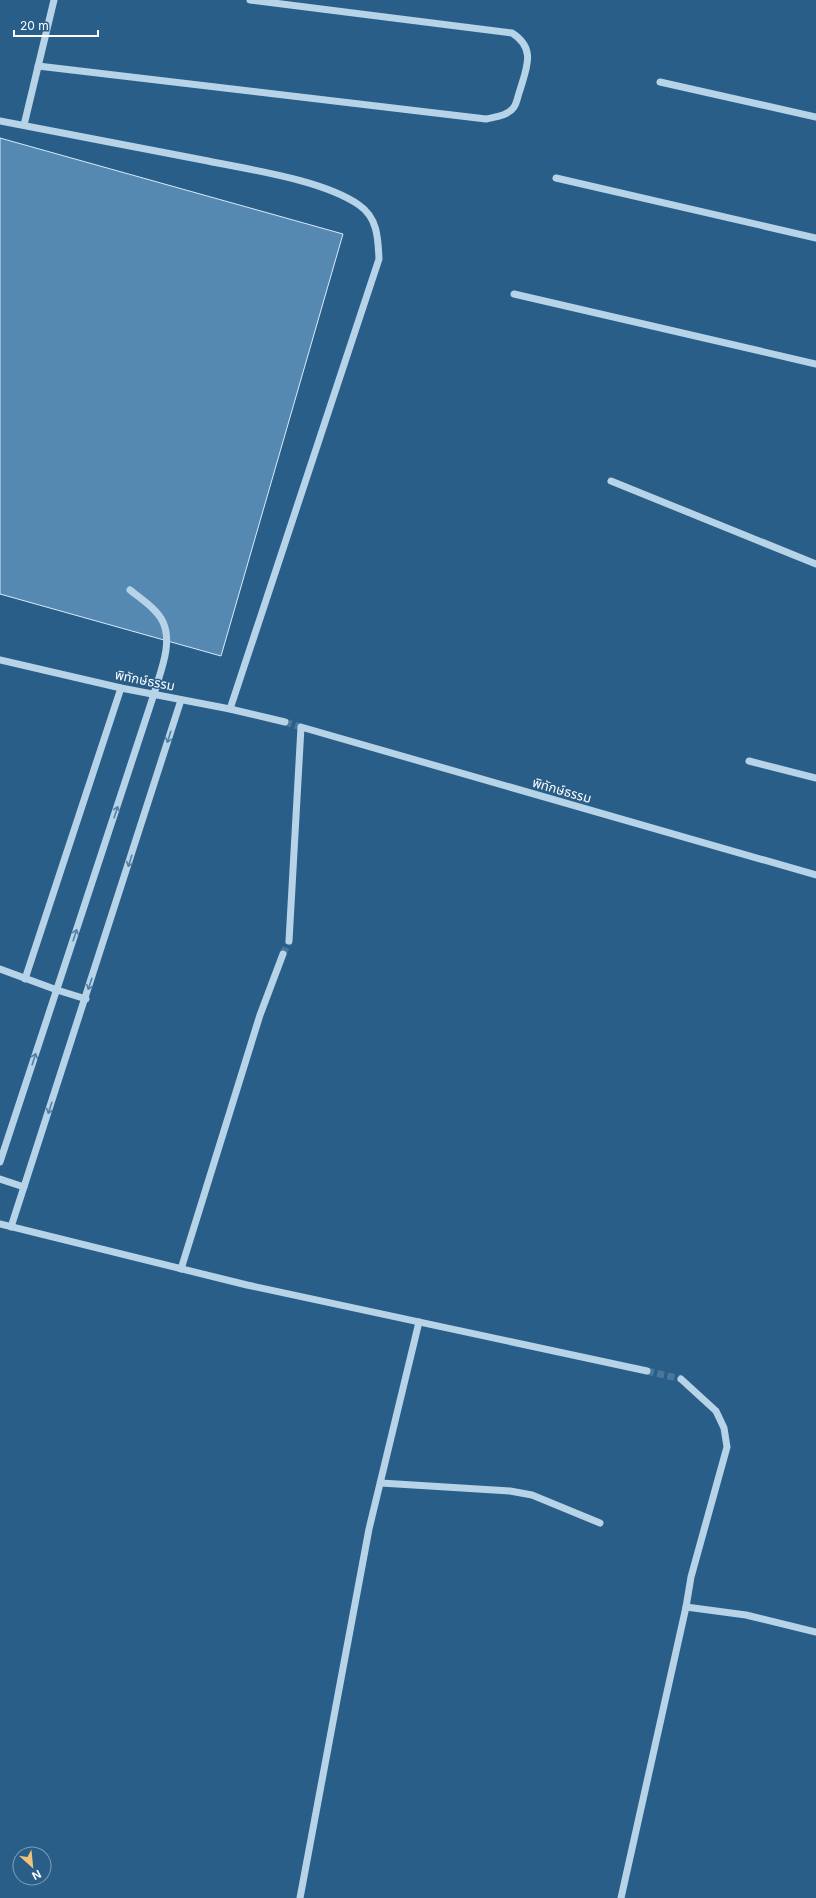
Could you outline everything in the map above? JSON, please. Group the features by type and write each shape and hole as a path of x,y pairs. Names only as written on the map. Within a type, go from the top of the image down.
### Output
{"street":[{"path":"24,125 54,0"},
{"path":"38,66 486,119 504,115 514,107 528,66 527,50 521,39 512,33 250,0"},
{"path":"660,82 816,117"},
{"path":"0,121 254,170 310,184 339,194 360,205 372,220 378,234 379,259 230,709"},
{"path":"556,178 816,238"},
{"path":"514,294 816,364"},
{"path":"611,481 816,564"},
{"path":"0,1162 154,694 168,641 163,622 150,607 130,590"},
{"name":"พิทักษ์ธรรม","path":"0,660 121,688 230,709 285,722"},
{"path":"25,978 121,688"},
{"path":"11,1227 181,700"},
{"name":"พิทักษ์ธรรม","path":"289,941 301,727 816,875"},
{"path":"749,761 816,778"},
{"path":"181,1269 260,1015 283,954"},
{"path":"0,969 57,990 86,998"},
{"path":"0,1179 24,1187"},
{"path":"0,1224 181,1269 647,1371"},
{"path":"300,1898 369,1529 419,1322"},
{"path":"621,1898 686,1607 691,1577 727,1446 724,1428 716,1411 681,1379"},
{"path":"381,1483 510,1491 532,1495 600,1523"},
{"path":"686,1607 746,1615 816,1632"}],"building":[{"path":"0,138 343,234 221,656 0,594"}],"tunnel":[{"path":"285,722 301,727"},
{"path":"283,954 289,941"},
{"path":"647,1371 681,1379"}]}
